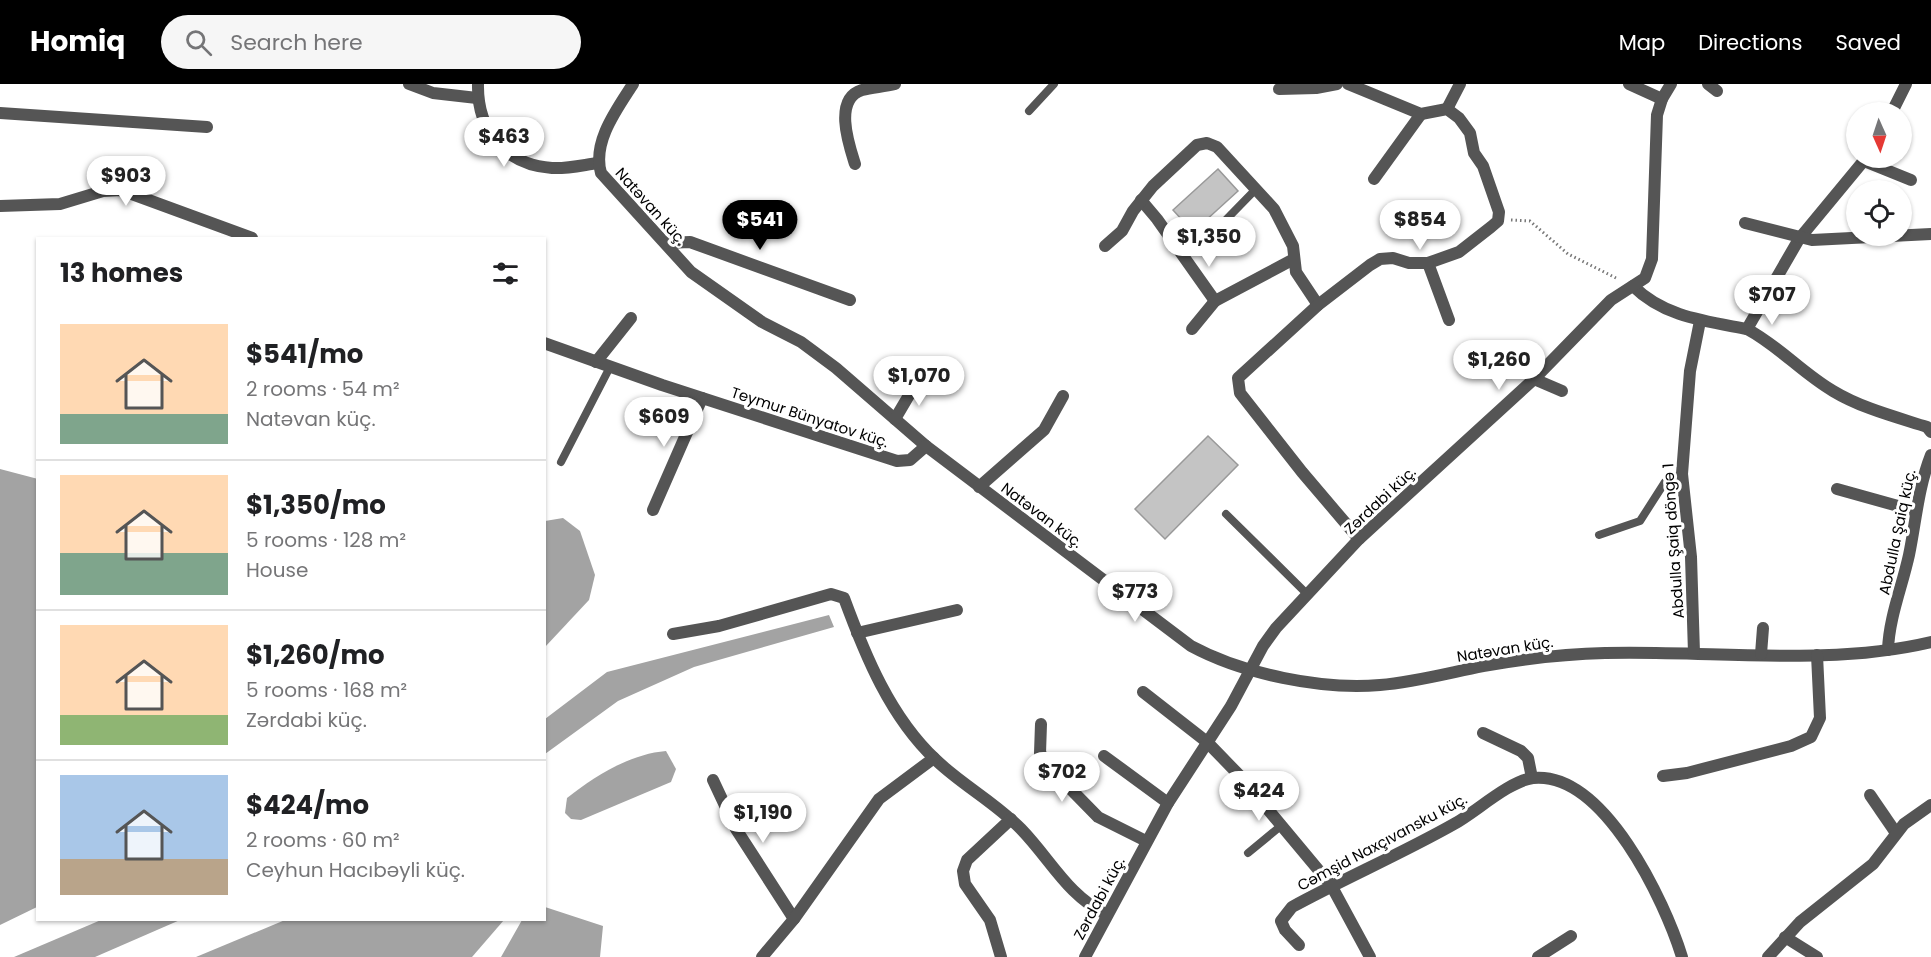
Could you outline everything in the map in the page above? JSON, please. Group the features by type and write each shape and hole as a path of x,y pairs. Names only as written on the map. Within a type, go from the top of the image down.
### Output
{"street":[{"path":"409,84 433,93 477,98"},
{"path":"478,84 477,98 484,125 498,144 509,154 551,168 598,163"},
{"name":"Natəvan küç.","path":"633,84 608,126 598,154 598,163 606,181 691,272 768,326 801,342 836,368 926,446 979,487 1191,646 1224,662 1249,670 1296,679 1377,685 1416,681 1538,657 1619,653 1817,655 1888,650 1931,642"},
{"path":"855,164 845,132 852,96 857,87 895,84"},
{"path":"1279,89 1316,88 1337,84"},
{"path":"1348,84 1421,114 1447,109 1459,118 1470,134 1474,153 1483,166 1499,213 1498,221 1459,252 1428,264 1409,263 1393,258 1380,259 1318,305 1242,372 1237,385 1302,472 1359,539"},
{"path":"1447,109 1460,84"},
{"path":"1629,84 1662,99"},
{"name":"Zərdabi küç.","path":"1085,957 1168,802 1231,706 1270,635 1306,593 1359,539 1534,379 1611,300 1645,278 1652,259 1655,138 1662,99 1671,84"},
{"path":"1897,102 1906,84"},
{"path":"0,113 207,127"},
{"path":"1374,179 1421,114"},
{"path":"1105,246 1122,231 1141,200 1197,145 1207,143 1217,147 1274,209 1287,230 1293,246 1296,272 1318,305"},
{"path":"1747,329 1799,239 1858,168"},
{"path":"1885,168 1911,180"},
{"path":"0,206 60,204 103,190 121,190 249,237"},
{"path":"1141,200 1215,301"},
{"path":"1745,223 1799,239 1834,240 1931,234"},
{"path":"666,243 690,243 850,300"},
{"path":"1192,329 1215,301 1294,259"},
{"path":"1428,264 1449,320"},
{"path":"1633,285 1655,304 1700,321 1747,329 1773,343 1811,377 1855,402 1930,425"},
{"path":"596,362 631,318"},
{"name":"Abdulla Şaiq döngə 1","path":"1694,653 1691,557 1682,474 1690,370 1700,321"},
{"name":"Teymur Bünyatov küç.","path":"546,344 702,398 897,461 910,460 926,446"},
{"path":"1534,379 1562,392"},
{"path":"895,419 918,380"},
{"path":"979,487 1044,430 1063,396"},
{"path":"653,510 702,398"},
{"name":"Abdulla Şaiq küç.","path":"1888,650 1890,624 1900,595 1922,478 1931,455"},
{"path":"1837,489 1916,511"},
{"path":"673,634 718,626 831,594 844,598 857,633 881,684 904,720 934,758 1011,819 1041,850 1077,897 1107,915"},
{"path":"857,633 957,610"},
{"path":"1761,654 1764,628"},
{"path":"1663,776 1791,746 1811,737 1820,718 1817,655"},
{"path":"1143,692 1207,742 1282,825 1331,885 1370,957"},
{"path":"1041,724 1040,753 1053,771 1098,817 1146,841"},
{"path":"1483,733 1521,751 1528,758 1532,778 1548,779 1568,785 1595,805 1641,867 1657,894 1672,926 1682,957"},
{"path":"1104,756 1168,802"},
{"path":"762,957 794,919 879,800 891,788 934,758"},
{"name":"Cəmşid Naxçıvansku küç.","path":"1299,945 1285,930 1281,921 1283,915 1292,907 1331,885 1417,844 1456,823 1521,781 1532,778"},
{"path":"713,780 736,830 794,919"},
{"path":"1870,795 1896,833"},
{"path":"1768,957 1785,937 1873,864 1885,852 1896,833 1931,805"},
{"path":"1001,957 990,920 965,884 963,871 967,860 1011,819"},
{"path":"1538,957 1571,936"},
{"path":"1785,937 1817,957"}],"lane":[{"path":"1029,111 1054,84"},
{"path":"1214,232 1256,189"},
{"path":"561,462 610,367"},
{"path":"1599,535 1640,521 1665,482 1682,474"},
{"path":"1226,514 1306,593"},
{"path":"1248,853 1282,825"}],"path":[{"path":"1498,221 1530,221 1581,262 1633,285"}],"shaded area":[{"path":"0,469 36,478 36,907 0,925"},
{"path":"563,518 580,531 595,575 589,600 546,646 546,521"},
{"path":"829,615 834,627 694,667 618,701 546,753 546,718 607,672"},
{"path":"666,751 676,769 671,782 581,820 571,819 565,813 567,798 601,774 626,761"},
{"path":"546,907 603,926 600,957 501,957 521,921 546,921"},
{"path":"99,921 178,921 95,957 14,957"},
{"path":"283,921 503,921 472,957 196,957"}],"building":[{"path":"1218,169 1238,191 1193,232 1173,210"},
{"path":"1208,436 1238,465 1165,539 1135,509"}]}
